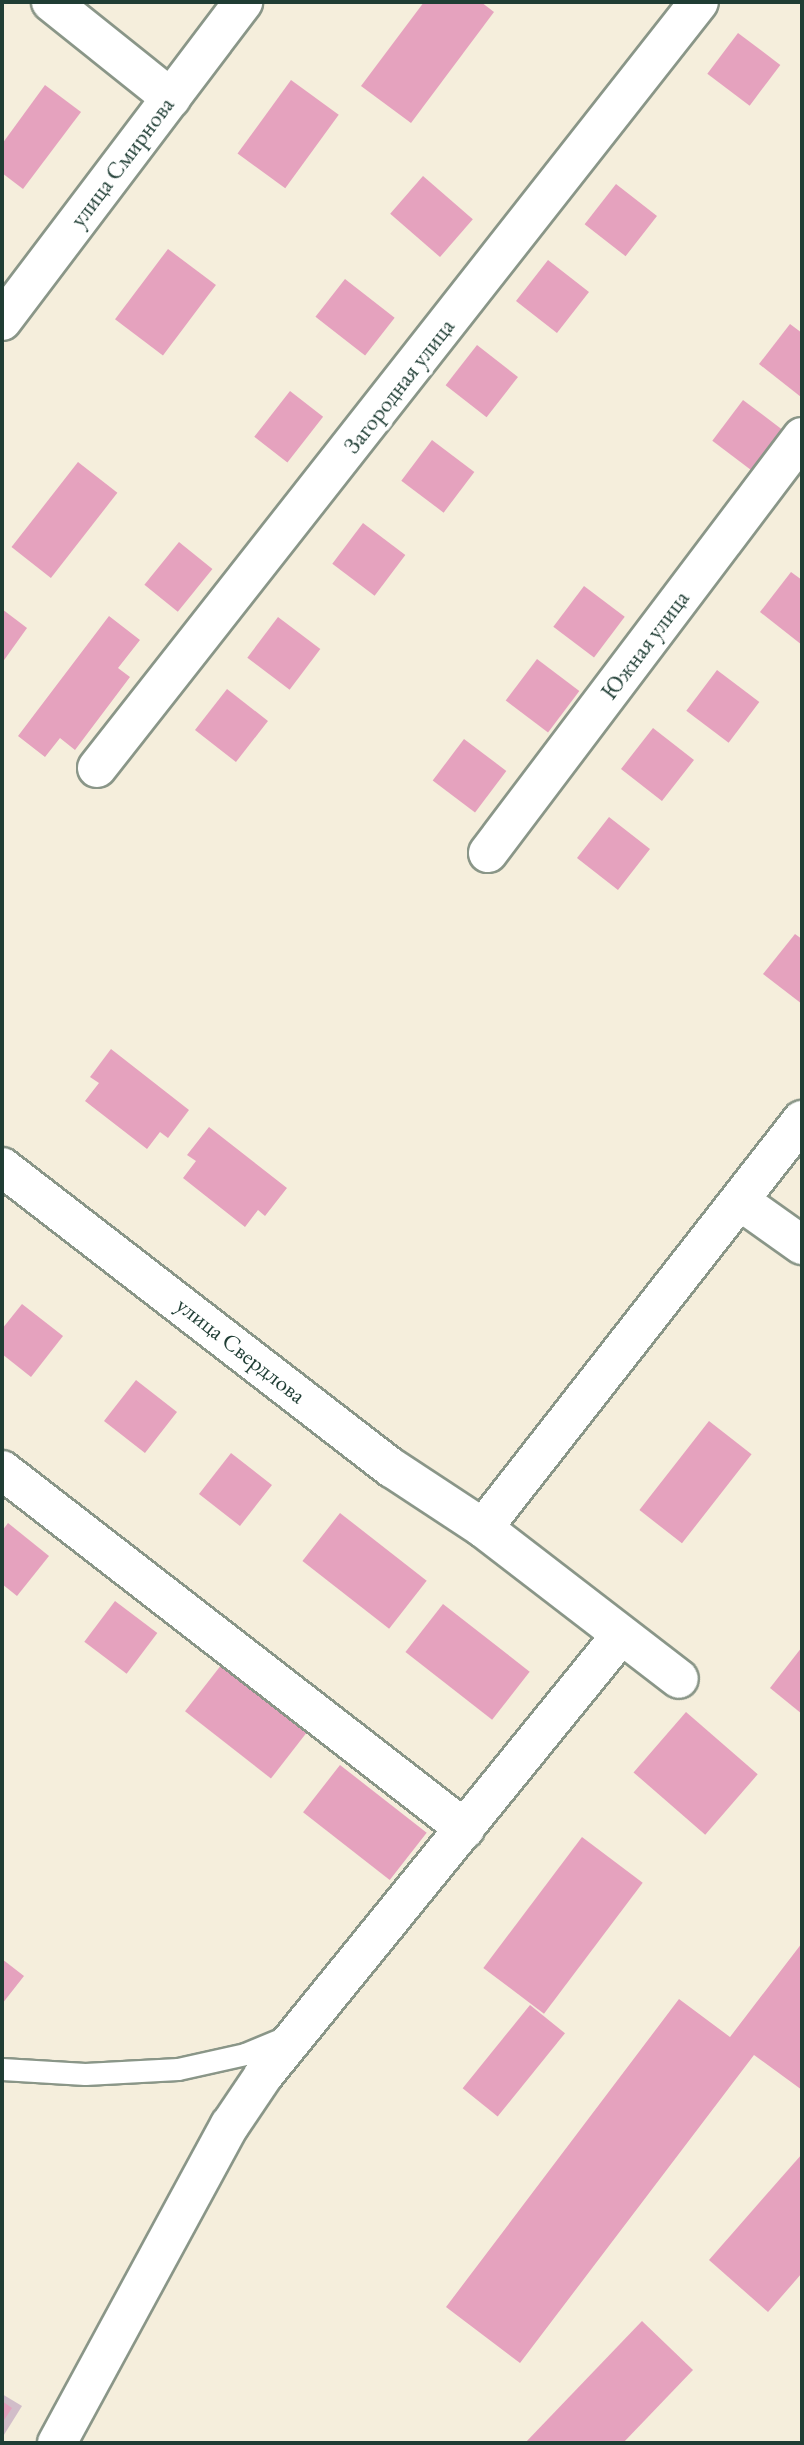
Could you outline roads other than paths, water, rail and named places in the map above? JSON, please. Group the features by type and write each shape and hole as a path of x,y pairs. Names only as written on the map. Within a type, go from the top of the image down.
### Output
{"street":[{"path":"51,2 171,98"},
{"name":"улица Смирнова","path":"2,321 243,2"},
{"name":"Загородная улица","path":"97,768 699,2"},
{"name":"Южная улица","path":"488,853 802,437"},
{"path":"483,1528 802,1120"},
{"name":"улица Свердлова","path":"2,1167 392,1468 483,1528 679,1679"},
{"path":"740,1201 802,1245"},
{"path":"2,1470 466,1829"},
{"path":"57,2443 230,2125 298,2032 466,1829 621,1635"}],"lane":[{"path":"2,2068 85,2074 178,2069 245,2054 298,2032"}]}
